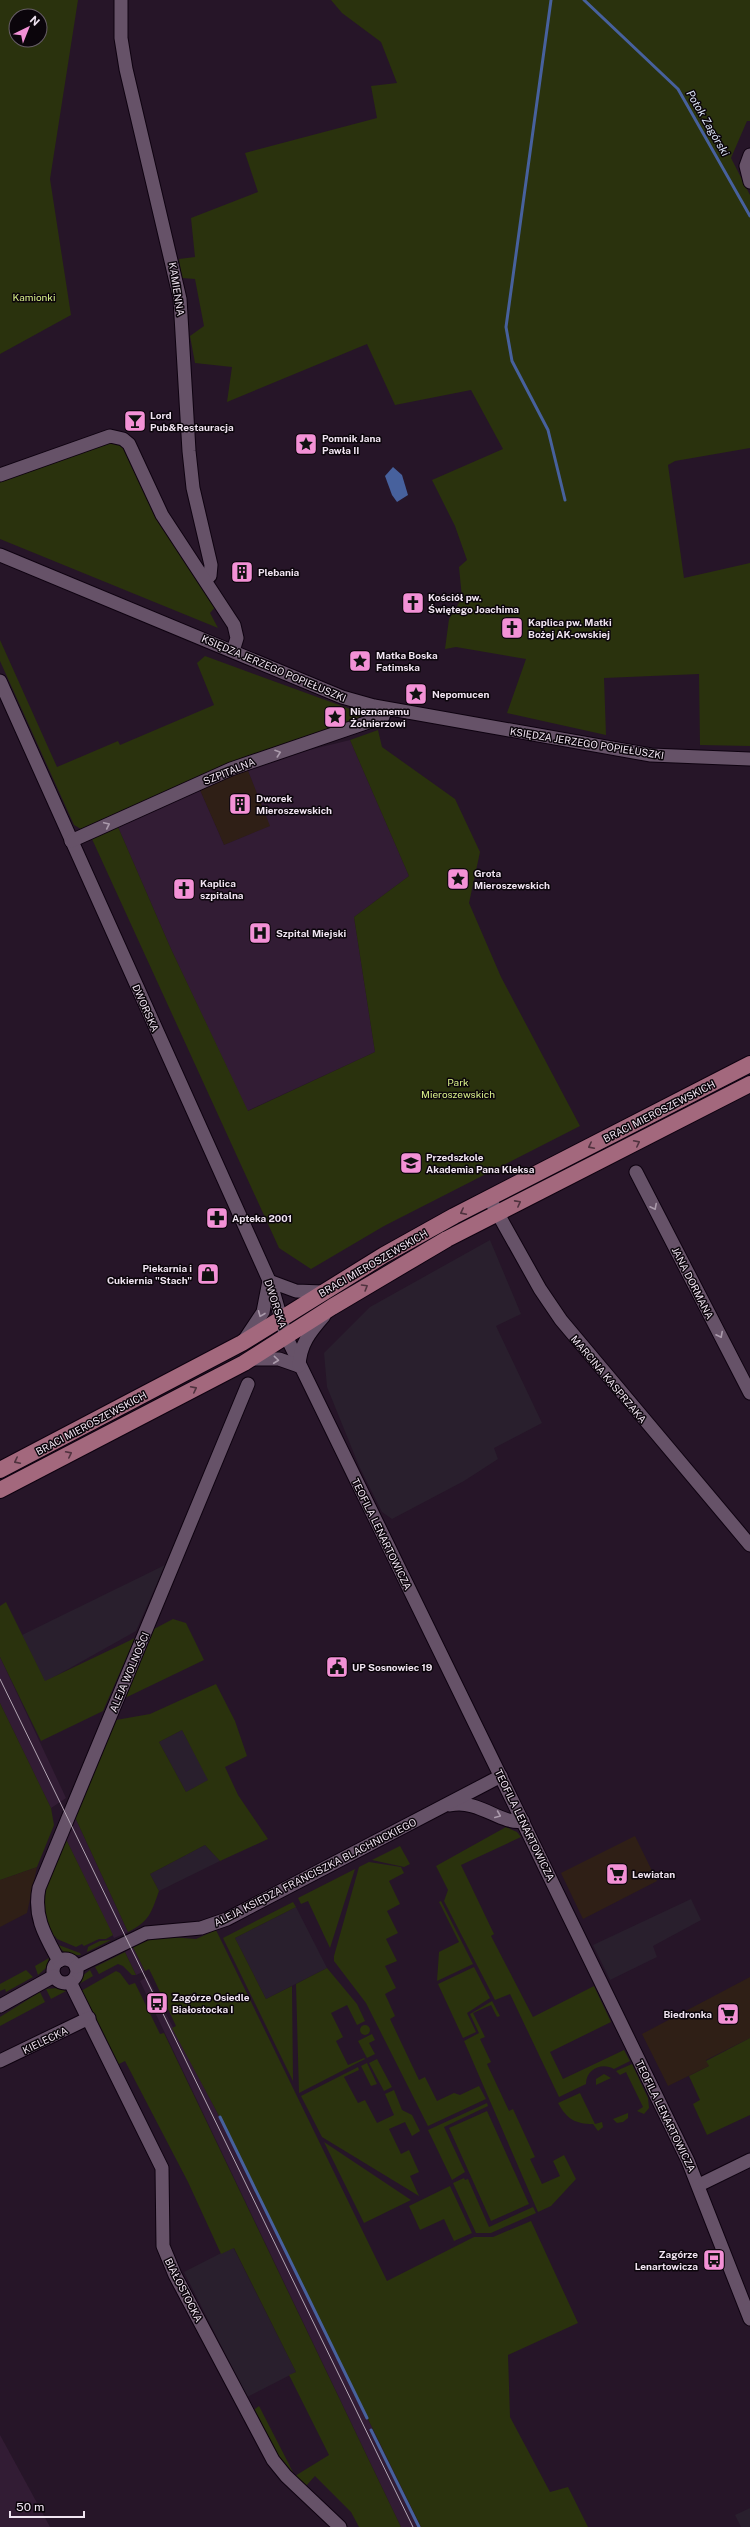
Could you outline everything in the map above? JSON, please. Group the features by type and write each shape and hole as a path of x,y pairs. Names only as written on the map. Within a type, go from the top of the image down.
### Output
{"main road":[{"name":"BRACI MIEROSZEWSKICH","path":"0,1470 242,1343 322,1292 411,1240 750,1064"},
{"name":"BRACI MIEROSZEWSKICH","path":"0,1490 252,1359 332,1307 447,1239 750,1084"}],"street":[{"name":"KAMIENNA","path":"121,0 121,38 126,69 180,299 189,451 193,488 211,564 210,576 205,579"},
{"path":"750,155 746,166 750,182"},
{"path":"0,475 110,436 123,439 134,452 162,515 234,625 237,638 233,651"},
{"name":"KSIĘDZA JERZEGO POPIEŁUSZKI","path":"0,555 342,697 385,709 651,755 750,759"},
{"name":"DWORSKA","path":"0,681 269,1281 286,1336"},
{"name":"SZPITALNA","path":"71,841 231,769 383,717 385,709"},
{"name":"JANA DORMANA","path":"636,1172 750,1394"},
{"name":"MARCINA KASPRZAKA","path":"490,1198 561,1320 750,1545"},
{"path":"242,1343 263,1312 269,1281 296,1291 322,1292"},
{"path":"252,1359 279,1359 299,1366 300,1351 306,1337 332,1307"},
{"name":"TEOFILA LENARTOWICZA","path":"286,1336 299,1366 523,1821 699,2185 750,2319"},
{"name":"ALEJA WOLNOŚCI","path":"59,1961 38,1920 37,1900 39,1888 248,1384"},
{"name":"ALEJA KSIĘDZA FRANCISZKA BLACHNICKIEGO","path":"76,1967 146,1933 201,1928 222,1921 501,1776"},
{"name":"ALEJA KSIĘDZA FRANCISZKA BLACHNICKIEGO","path":"441,1808 469,1804 514,1821 523,1821"},
{"path":"59,1961 71,1961 76,1967 76,1975 70,1982 59,1982 54,1976 54,1966 59,1961"},
{"path":"0,2006 54,1976"},
{"name":"BIAŁOSTOCKA","path":"70,1982 162,2168 164,2246 175,2275 273,2460 286,2476 340,2527"},
{"name":"KIELECKA","path":"0,2061 89,2018"},
{"path":"699,2185 750,2160"}],"shaded area":[{"name":"Szpital Miejski","path":"350,740 409,876 354,917 375,1052 247,1111 171,949 118,827 199,788 224,845 270,826 247,768 260,762"},
{"path":"247,768 271,826 224,845 199,788"},
{"path":"490,1240 521,1314 496,1326 542,1423 494,1448 498,1459 464,1481 392,1519 382,1512 359,1466 327,1387 324,1353 370,1307"},
{"path":"165,1565 136,1631 45,1682 22,1635"},
{"path":"0,1657 66,1798 51,1808 0,1703"},
{"path":"182,1730 209,1780 186,1792 159,1742"},
{"path":"74,1815 128,1932 114,1938 65,1837"},
{"path":"635,1836 657,1881 583,1919 561,1873"},
{"path":"205,1845 220,1861 159,1891 150,1874"},
{"path":"37,1867 27,1913 0,1927 0,1880"},
{"path":"691,1899 701,1920 653,1946 657,1957 610,1980 593,1945"},
{"path":"296,1907 327,1968 266,1999 235,1938"},
{"path":"133,1947 145,1971 136,1975 125,1952"},
{"path":"147,1977 218,2114 421,2527 401,2527 140,1981"},
{"path":"750,1977 750,2038 706,2060 709,2066 668,2086 642,2034"},
{"path":"233,2247 296,2372 247,2397 184,2272"},
{"path":"0,2435 30,2490 50,2527 0,2527"},
{"path":"750,2508 750,2527 741,2527 735,2515"}],"green space":[{"name":"Kamionki","path":"0,0 78,0 50,179 71,315 0,354"},
{"path":"331,0 750,0 750,121 747,121 731,158 750,195 750,448 675,461 668,465 684,578 750,563 750,746 700,745 699,674 604,678 606,735 507,713 526,659 456,647 445,649 449,619 462,598 459,567 467,560 455,526 432,480 503,449 471,390 395,405 367,344 227,402 232,367 195,363 190,336 204,326 195,279 182,278 179,259 195,257 191,218 258,192 245,153 377,118 371,86 397,83 381,42 342,13"},
{"path":"115,441 123,446 217,605 210,613 218,628 0,539 0,480"},
{"path":"0,640 57,767 118,741 120,745 214,705 197,663 205,656 361,713 363,717 362,720 241,758 81,829 74,825 0,661"},
{"name":"Park Mieroszewskich","path":"378,730 382,747 455,799 480,852 469,903 501,977 580,1126 384,1226 311,1269 279,1248 92,839 118,827 171,949 248,1111 375,1052 354,917 409,876 350,740"},
{"path":"6,1602 45,1681 135,1638 103,1711 41,1741 0,1657 0,1606"},
{"path":"173,1619 186,1623 204,1660 125,1698 154,1629"},
{"path":"216,1684 235,1721 247,1756 225,1767 238,1795 268,1839 220,1861 205,1845 150,1874 159,1891 154,1905 149,1916 141,1924 128,1932 74,1815 116,1720 150,1714","holes":["182,1730 208,1780 186,1792 159,1742"]},
{"path":"0,1703 51,1808 54,1825 37,1867 0,1880"},
{"path":"506,1827 517,1832 521,1837 461,1865 494,1934 491,1936 533,2017 594,1986 611,2022 550,2052 563,2079 624,2050 630,2061 614,2069 605,2066 596,2068 589,2074 586,2084 559,2097 510,1994 495,2000 444,1901 448,1890 436,1866"},
{"path":"65,1837 113,1935 106,1939 99,1939 84,1946 82,1944 76,1947 57,1939 55,1936 52,1938 43,1918 43,1894"},
{"path":"400,1846 410,1864 404,1867 372,1860"},
{"path":"369,1862 401,1867 404,1873 389,1881 400,1904 387,1911 398,1933 386,1939 397,1961 385,1966 396,1988 385,1994 395,2016 390,2019 419,2080 425,2077 437,2101 454,2093 460,2095 479,2086 486,2099 428,2126 366,2003 334,1961 334,1956 359,1867"},
{"path":"355,1869 330,1948 308,1901 301,1904 298,1898"},
{"path":"441,1901 473,1964 437,1981 439,1952 459,1942 439,1902"},
{"path":"293,1902 296,1907 235,1938 266,1999 292,1986 293,2081 223,1938"},
{"path":"216,1930 387,2281 474,2237 493,2237 531,2221 578,2323 508,2355 510,2417 550,2492 568,2487 588,2527 421,2527 218,2114 172,2028 176,2026 152,1975 149,1969 145,1971 133,1947 158,1936 196,1939"},
{"path":"111,1940 87,1952 88,1947 100,1941"},
{"path":"56,1944 80,1953 81,1955 67,1955"},
{"path":"125,1952 136,1975 132,1975 123,1966 118,1964 99,1974 95,1967"},
{"path":"49,1958 46,1968 38,1975 35,1966"},
{"path":"474,1967 490,1998 467,2013 476,2032 463,2038 438,1984"},
{"path":"327,1968 357,2004 365,2021 357,2025 347,2005 331,2013 343,2037 336,2041 348,2065 364,2058 365,2059 299,2093 296,1984"},
{"path":"26,1970 33,1977 6,1992 5,1989 0,1991 0,1984"},
{"path":"90,1970 93,1976 79,1984 82,1976"},
{"path":"116,1971 120,1973 129,1985 135,1983 160,2034 164,2033 401,2527 359,2527 351,2512 315,2476 305,2487 289,2474 254,2416 255,2409 259,2406 295,2476 329,2455 289,2375 296,2372 234,2248 221,2254 188,2182 125,2061 117,2065 81,1991"},
{"path":"57,1988 66,1991 51,1999 46,1989"},
{"path":"40,1992 45,2002 0,2026 0,2017"},
{"path":"492,2001 500,2016 497,2017 491,2005 473,2013 485,2037 480,2039 491,2062 487,2064 509,2111 513,2109 535,2157 530,2159 542,2184 560,2176 553,2161 564,2155 576,2179 551,2206 538,2212 464,2041 479,2033 470,2014"},
{"path":"363,2025 367,2025 370,2030 367,2035 363,2035 360,2032 360,2028"},
{"path":"372,2034 375,2040 369,2043 375,2054 367,2058 358,2041"},
{"path":"750,2038 750,2115 707,2135 693,2104 700,2100 689,2076 709,2066 706,2061"},
{"path":"377,2059 392,2087 384,2091 369,2063"},
{"path":"367,2063 377,2084 371,2086 361,2066"},
{"path":"632,2064 648,2098 649,2108 644,2114 637,2111 643,2107 626,2072 620,2075 616,2071"},
{"path":"358,2067 359,2070 344,2077 358,2103 365,2100 377,2123 394,2115 385,2094 394,2090 402,2110 412,2115 420,2131 412,2136 405,2122 389,2129 401,2154 409,2150 419,2172 410,2176 419,2196 322,2137 301,2096"},
{"path":"604,2074 611,2078 596,2085 596,2079"},
{"path":"580,2093 595,2124 602,2122 603,2127 598,2131 593,2124 581,2123 572,2120 558,2103"},
{"path":"487,2103 488,2106 444,2127 465,2172 452,2180 428,2130"},
{"path":"487,2111 529,2204 491,2221 449,2128"},
{"path":"628,2113 628,2118 623,2122 617,2123 613,2119"},
{"path":"324,2142 411,2200 364,2223"},
{"path":"464,2178 465,2180 468,2179 489,2227 533,2207 536,2213 491,2233 476,2233 453,2183"},
{"path":"450,2186 472,2233 454,2241 444,2219 420,2230 409,2206"}],"water":[{"path":"393,467 402,475 408,495 397,502 392,495 385,476"}],"waterway":[{"path":"551,0 506,327 512,361 548,430 565,500"},
{"name":"Potok Zagórski","path":"584,0 678,89 750,216"},
{"path":"220,2117 367,2418"},
{"path":"371,2430 419,2527"}],"tram line":[{"path":"0,1679 413,2527"}],"place":[{"name":"Lord Pub&Restauracja","path":"135,421"},
{"name":"Pomnik Jana Pawła II","path":"306,444"},
{"name":"Plebania","path":"242,572"},
{"name":"Kościół pw. Świętego Joachima","path":"413,603"},
{"name":"Kaplica pw. Matki Bożej AK-owskiej","path":"512,628"},
{"name":"Matka Boska Fatimska","path":"360,661"},
{"name":"Nepomucen","path":"416,694"},
{"name":"Nieznanemu Żołnierzowi","path":"335,717"},
{"name":"Dworek Mieroszewskich","path":"240,804"},
{"name":"Grota Mieroszewskich","path":"458,879"},
{"name":"Kaplica szpitalna","path":"184,889"},
{"name":"Szpital Miejski","path":"260,933"},
{"name":"Przedszkole Akademia Pana Kleksa","path":"411,1163"},
{"name":"Apteka 2001","path":"217,1218"},
{"name":"Piekarnia i Cukiernia \"Stach\"","path":"208,1274"},
{"name":"UP Sosnowiec 19","path":"337,1667"},
{"name":"Lewiatan","path":"617,1874"},
{"name":"Zagórze Osiedle Białostocka I","path":"157,2003"},
{"name":"Biedronka","path":"728,2014"},
{"name":"Zagórze Lenartowicza","path":"714,2260"}]}
